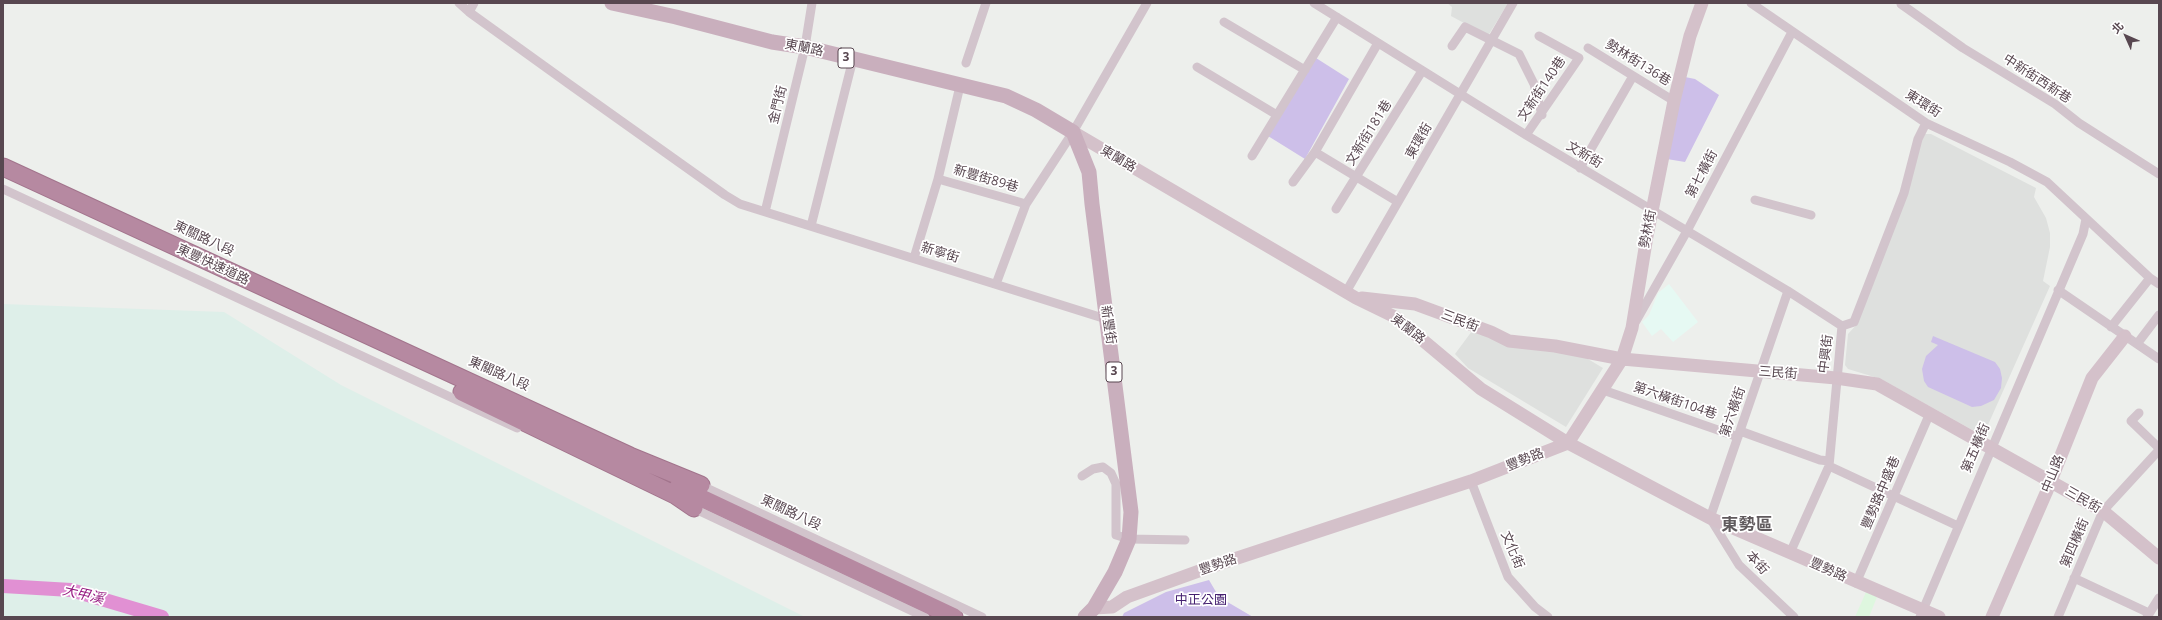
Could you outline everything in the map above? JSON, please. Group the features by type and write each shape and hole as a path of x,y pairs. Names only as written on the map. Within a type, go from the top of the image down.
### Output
{"highway":[{"name":"東豐快速道路","path":"3,167 419,366"},
{"name":"東豐快速道路","path":"3,178 419,366"},
{"path":"419,366 702,485"},
{"path":"419,366 954,617"},
{"path":"419,366 676,495 694,508"}],"main road":[{"name":"東蘭路","path":"612,3 676,16 772,42 805,47 853,60 1006,96 1036,110 1073,132"},
{"name":"新豐街","path":"1073,132 1089,172 1131,512 1129,538 1115,572 1091,614"}],"street":[{"path":"459,3 469,12 725,195 740,204 765,212"},
{"path":"469,12 474,3"},
{"name":"金門街","path":"765,212 805,47 812,3"},
{"path":"966,63 986,3"},
{"path":"996,284 1026,204 1073,132 1148,3"},
{"name":"文新街","path":"1314,3 1526,136 1788,291 1842,326"},
{"name":"東環街","path":"1351,295 1398,202 1513,3"},
{"name":"勢林街","path":"1568,443 1622,359 1632,328 1652,210 1674,101 1690,36 1702,3"},
{"name":"東環街","path":"1751,3 1926,124 2010,162 2047,182 2150,278 2159,284"},
{"name":"中新街西新巷","path":"1901,4 1963,48 2054,104 2079,123 2159,174"},
{"path":"1252,156 1337,17"},
{"path":"1224,22 1305,70"},
{"path":"1452,46 1465,27 1519,54 1534,84 1542,114"},
{"name":"第七橫街","path":"1632,328 1686,231 1792,32"},
{"name":"文新街140巷","path":"1526,136 1579,58 1539,36"},
{"path":"1293,182 1315,152 1378,44"},
{"name":"勢林街136巷","path":"1588,48 1674,101"},
{"path":"811,226 853,60"},
{"path":"1197,67 1277,115"},
{"name":"文新街181巷","path":"1336,209 1422,71"},
{"path":"1580,168 1633,76"},
{"path":"914,258 938,179 960,86"},
{"name":"中興街","path":"1790,553 1829,464 1842,326 1854,322 1904,193 1918,139 1926,124"},
{"name":"東蘭路","path":"1073,132 1351,295 1395,317 1481,389 1568,443"},
{"path":"1315,152 1398,202"},
{"name":"東關路八段","path":"3,158 68,190 539,406 702,485 982,617"},
{"name":"新豐街89巷","path":"938,179 1026,204"},
{"path":"3,189 123,243 304,330 694,508 924,617"},
{"path":"1755,200 1810,215"},
{"name":"新寧街","path":"765,212 1106,319"},
{"path":"2086,219 2083,234 2058,290 2159,359"},
{"path":"2111,327 2150,278"},
{"name":"第五橫街","path":"1921,614 2058,290"},
{"name":"第六橫街","path":"1710,518 1788,291"},
{"name":"三民街","path":"1351,295 1415,304 1491,332 1509,341 1555,346 1622,359 1836,378 1877,384 2103,511 2159,558"},
{"path":"2137,344 2159,315"},
{"name":"中山路","path":"1992,617 2051,481 2092,378 2125,336"},
{"name":"第六橫街104巷","path":"1603,390 1820,460 1893,497 1958,526"},
{"name":"豐勢路中盛巷","path":"1856,583 1930,413"},
{"path":"2138,413 2131,421 2159,449"},
{"name":"豐勢路","path":"1091,614 1112,607 1127,597 1210,567 1470,481 1568,443 1710,518 1856,583 1921,614 1939,617"},
{"name":"第四橫街","path":"2058,617 2103,511 2159,449"},
{"path":"1082,476 1093,469 1102,467 1111,473 1116,484 1116,535 1129,538 1185,540"},
{"name":"文化街","path":"1470,481 1508,577 1535,607 1548,617"},
{"name":"本街","path":"1710,518 1739,565 1794,617"},
{"path":"2074,578 2148,615 2159,598"}],"shaded area":[{"path":"1447,3 1508,3 1488,36 1451,16 1452,7"},
{"path":"1925,134 1931,134 2036,188 2034,197 2046,218 2050,233 2050,247 2043,281 2050,286 1983,436 1881,379 1848,369 1845,365 1848,334 1857,324 1920,141"},
{"path":"1669,284 1698,322 1673,342 1661,329 1652,336 1642,322 1649,315 1658,293"},
{"path":"1472,331 1583,356 1603,368 1566,427 1468,368 1455,354"},
{"path":"1866,592 1877,597 1869,617 1855,617"}],"green space":[{"path":"1316,58 1349,79 1305,159 1268,136"},
{"path":"1685,77 1695,79 1719,95 1685,162 1667,159"},
{"path":"1933,336 1995,362 2000,369 2002,378 2001,388 1994,400 1981,406 1972,407 1928,387 1924,381 1922,369 1926,356 1938,345 1931,342"},
{"name":"中正公園","path":"1209,580 1219,597 1253,617 1122,617 1124,613 1166,592"}],"sand":[{"path":"3,304 224,312 341,385 805,617 3,617"}],"waterway":[{"name":"大甲溪","path":"3,586 71,590 162,617"}],"district":[{"name":"東勢區","path":"1747,525"}]}
